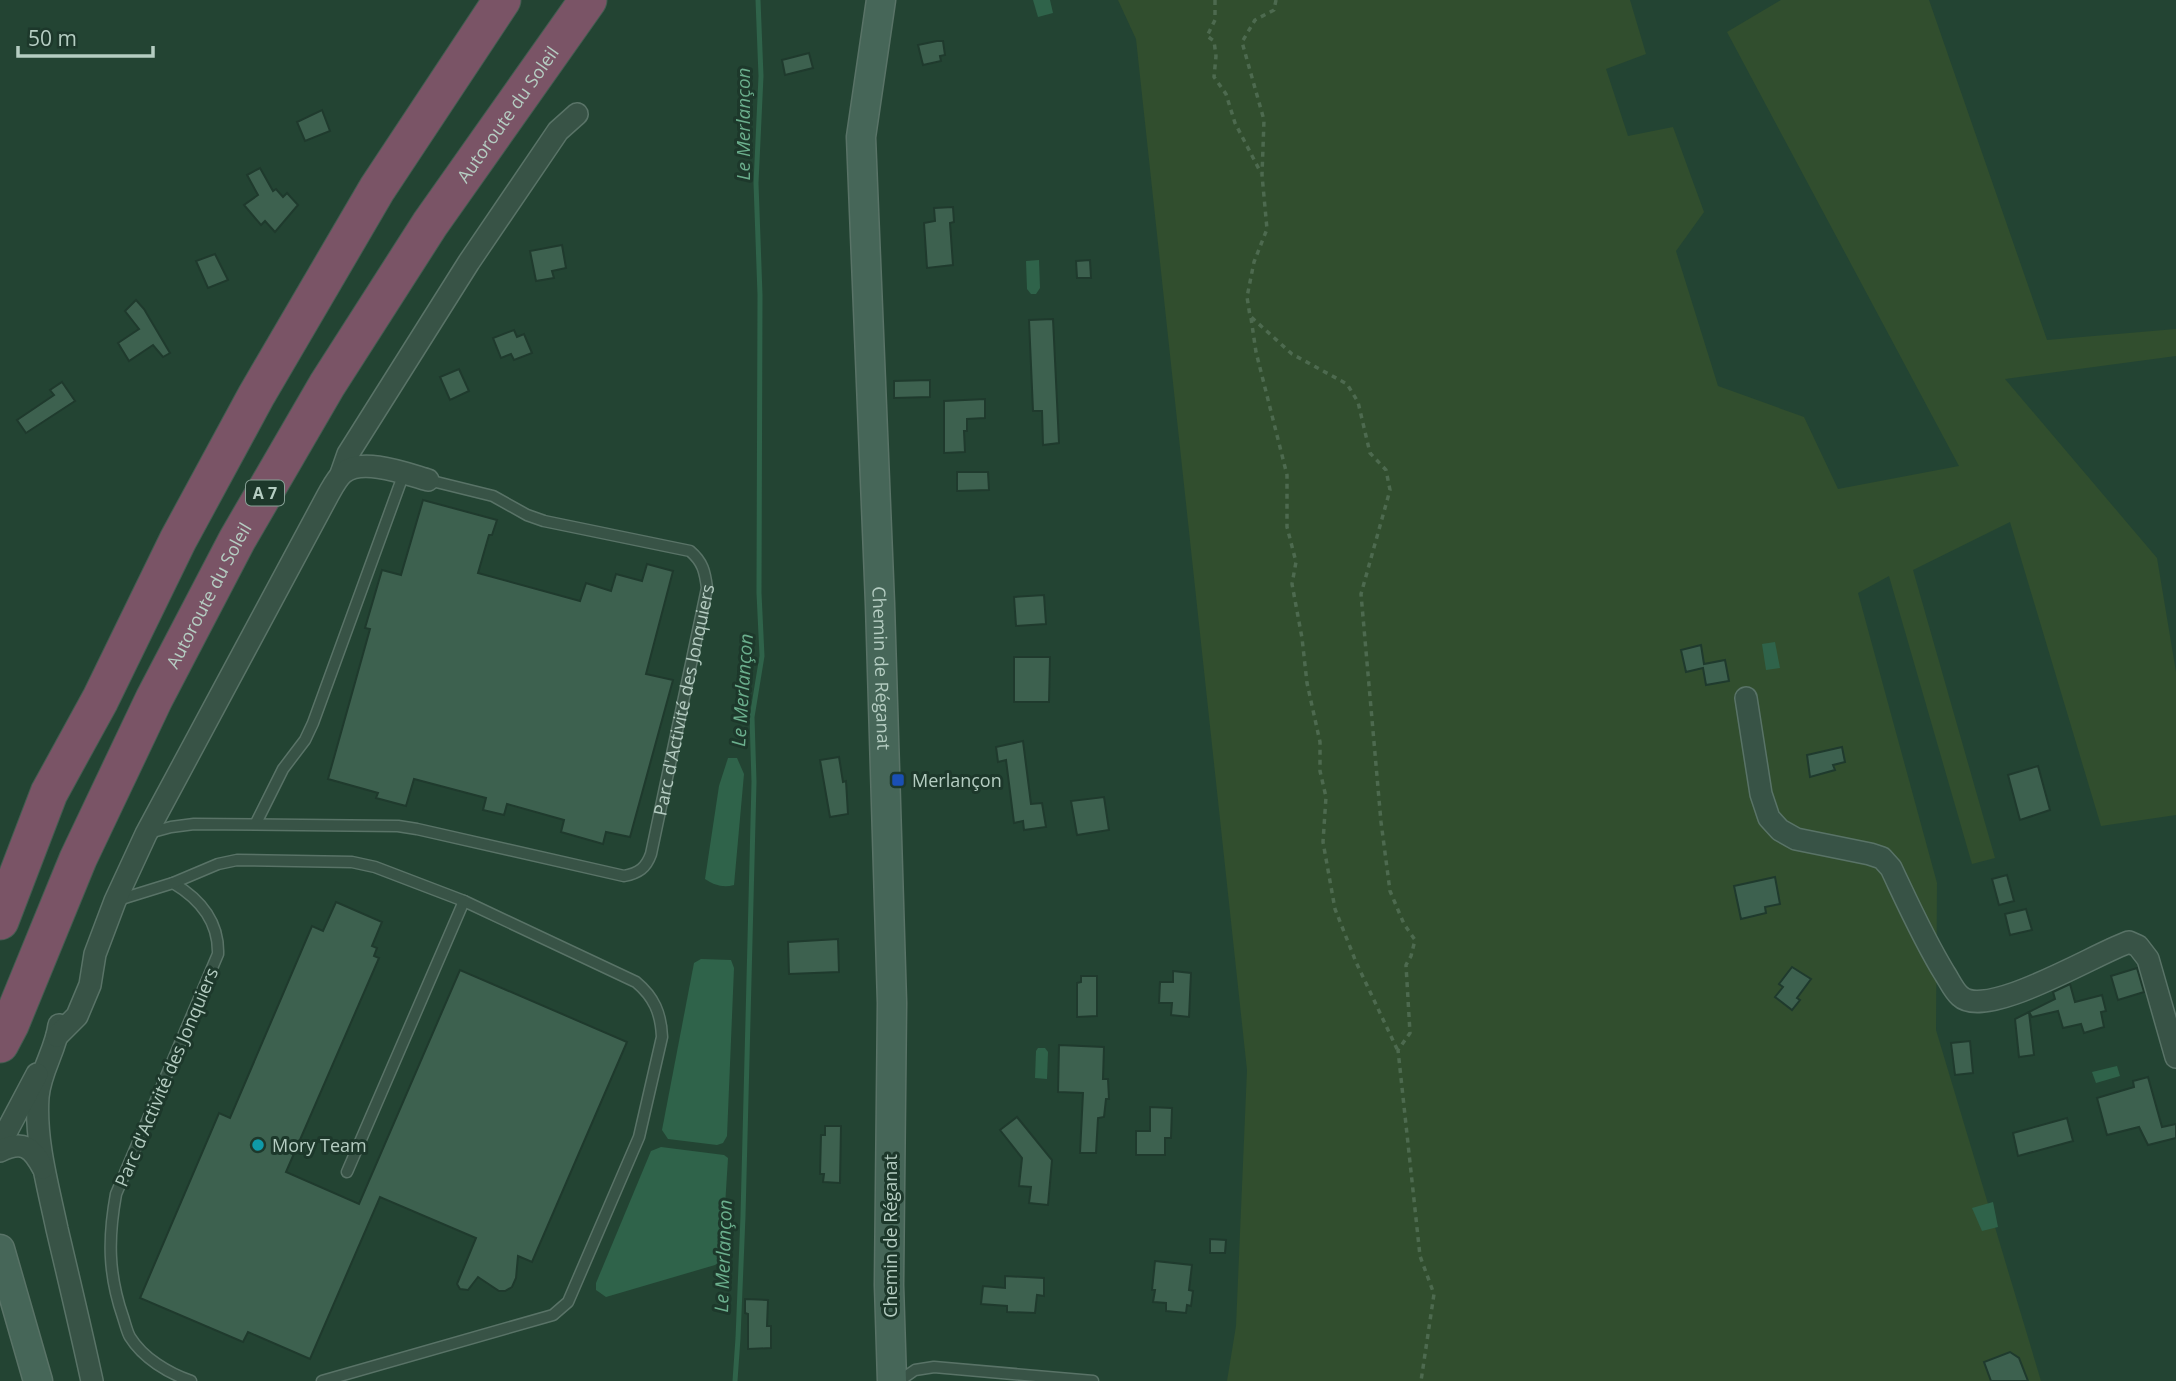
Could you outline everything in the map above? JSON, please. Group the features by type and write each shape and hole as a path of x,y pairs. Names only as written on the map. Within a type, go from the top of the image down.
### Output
{"highway":[{"path":"0,921 49,793 100,700 184,528 256,396 377,188 502,0"},
{"name":"Autoroute du Soleil","path":"0,1060 5,1035 78,859 154,699 237,540 327,385 430,224 588,0"}],"street":[{"name":"Chemin de Réganat","path":"881,0 861,136 892,1003 889,1285 892,1381"},
{"path":"0,1143 54,1044 76,1016 90,985 96,954 115,901 146,834 341,474 348,454 469,262 558,131 577,114"},
{"name":"Parc d'Activité des Jonquiers","path":"341,474 360,466 428,480"},
{"path":"1746,698 1761,794 1769,818 1780,830 1796,838 1870,853 1882,858 1891,868 1930,950 1960,996 1971,1002 2008,997 2129,942 2138,946 2148,959 2176,1057"},
{"path":"54,1044 41,1077 38,1121 44,1170 92,1381"},
{"path":"0,1151 15,1144 24,1146 36,1156 44,1170"},
{"path":"0,1249 38,1381"}],"lane":[{"path":"257,823 283,769 305,740 313,723 404,473"},
{"name":"Parc d'Activité des Jonquiers","path":"146,834 194,824 377,825 417,829 624,876 636,873 646,866 651,854 707,589 705,572 699,559 690,551 544,521 493,496 428,480"},
{"path":"115,901 173,883 218,864 237,860 352,862 375,867 464,901 636,982 657,1005 662,1022 662,1037 639,1137 568,1302 562,1309 553,1315 322,1381"},
{"name":"Parc d'Activité des Jonquiers","path":"173,883 186,891 208,914 219,940 218,954 116,1194 110,1227 110,1262 130,1337 150,1360 191,1381"},
{"path":"347,1172 464,901"},
{"path":"899,1381 915,1370 934,1367 1093,1381"}],"path":[{"path":"1214,0 1215,20 1207,36 1214,41 1214,77 1226,94 1235,123 1262,175"},
{"path":"1276,0 1274,10 1255,20 1242,42 1264,120 1262,175 1266,229 1254,262 1247,297 1256,352 1287,475 1287,527 1296,562 1292,584 1307,683 1320,741 1320,771 1326,797 1323,842 1335,909 1356,962 1398,1050 1420,1256 1434,1294 1421,1381"},
{"path":"1250,316 1292,354 1347,384 1358,402 1370,453 1386,470 1390,490 1362,594 1381,822 1391,891 1404,924 1415,940 1406,965 1410,1033 1398,1050"}],"shaded area":[{"path":"1033,0 1050,0 1053,13 1038,17"},
{"path":"1118,0 1630,0 1646,54 1606,69 1628,136 1673,127 1704,212 1676,251 1718,386 1804,417 1838,489 1959,466 1727,32 1781,0 1929,0 2047,340 2176,329 2176,356 2005,379 2157,558 2176,672 2176,815 2101,826 2010,522 1913,570 1995,858 1972,864 1889,576 1858,593 1937,883 1936,1030 2041,1381 1227,1381 1236,1326 1247,1070 1136,39"},
{"path":"1039,260 1040,288 1036,294 1031,294 1027,289 1026,261"},
{"path":"1775,642 1780,668 1766,670 1762,644"},
{"path":"728,758 737,758 744,774 734,885 726,886 705,879 719,786"},
{"path":"701,959 731,960 734,968 727,1136 723,1143 717,1145 668,1139 662,1130 694,963"},
{"path":"1038,1048 1045,1048 1048,1052 1047,1079 1035,1078"},
{"path":"2117,1066 2120,1076 2096,1083 2092,1072"},
{"path":"661,1147 724,1155 728,1158 722,1253 719,1262 606,1297 596,1290 596,1283 651,1151"},
{"path":"1993,1202 1998,1227 1982,1231 1972,1208"}],"building":[{"path":"943,41 945,55 940,56 941,61 923,65 918,45"},
{"path":"809,53 813,68 785,75 782,60"},
{"path":"322,110 330,131 305,141 297,122"},
{"path":"260,168 273,191 276,189 283,197 287,193 298,205 275,232 265,221 261,225 244,205 258,195 247,175"},
{"path":"953,207 954,222 950,223 953,265 927,268 924,223 935,221 934,208"},
{"path":"562,245 566,268 552,271 554,278 536,281 530,251"},
{"path":"215,254 228,280 208,288 196,261"},
{"path":"1090,260 1091,278 1077,278 1076,261"},
{"path":"136,300 170,353 163,357 153,345 129,361 118,343 139,329 125,311"},
{"path":"1053,319 1059,443 1043,445 1042,411 1033,411 1029,320"},
{"path":"514,330 517,337 524,334 532,353 514,360 511,354 501,358 493,338"},
{"path":"459,369 469,391 450,400 440,377"},
{"path":"930,380 930,397 894,398 894,381"},
{"path":"62,382 75,401 26,433 17,420 54,395 50,390"},
{"path":"985,399 985,418 967,419 967,431 964,431 965,452 944,453 944,401"},
{"path":"957,472 988,472 989,490 957,491"},
{"path":"423,500 497,520 492,535 489,535 478,573 580,601 586,583 611,591 616,574 642,581 647,564 673,571 646,674 673,680 630,837 606,832 603,844 561,832 564,820 507,804 504,815 483,810 486,798 414,779 406,806 376,798 378,793 328,779 370,629 365,628 382,570 401,575"},
{"path":"1044,595 1046,624 1016,626 1014,597"},
{"path":"1701,645 1704,664 1725,660 1729,681 1706,685 1703,668 1686,672 1681,650"},
{"path":"1014,657 1050,657 1049,702 1014,702"},
{"path":"1023,741 1031,804 1042,803 1046,827 1024,830 1023,821 1014,823 1006,760 998,762 996,747"},
{"path":"1842,747 1845,762 1833,765 1835,770 1810,777 1807,755"},
{"path":"839,757 843,782 846,781 848,814 830,817 820,760"},
{"path":"2038,766 2050,810 2020,820 2008,775"},
{"path":"1104,797 1109,830 1077,835 1071,801"},
{"path":"2007,875 2014,901 1999,905 1992,879"},
{"path":"1775,877 1780,904 1765,907 1766,913 1741,919 1734,886"},
{"path":"336,902 382,922 372,946 377,948 374,956 379,958 286,1172 359,1204 460,970 627,1042 532,1262 518,1256 516,1278 512,1287 499,1291 478,1277 468,1290 460,1289 457,1284 476,1238 380,1197 310,1359 248,1332 243,1342 140,1298 219,1113 230,1118 312,926 323,931"},
{"path":"2026,909 2032,930 2010,935 2005,914"},
{"path":"838,939 839,972 789,974 788,942"},
{"path":"1792,967 1811,979 1792,1010 1775,997 1783,987 1779,984"},
{"path":"2137,968 2144,992 2118,1000 2111,976"},
{"path":"1173,971 1191,973 1189,1017 1171,1015 1172,1003 1159,1003 1160,982 1173,982"},
{"path":"1081,976 1097,976 1097,1016 1077,1017 1077,983 1081,982"},
{"path":"2070,984 2075,1002 2102,995 2106,1011 2101,1012 2104,1027 2084,1033 2081,1024 2063,1028 2058,1011 2032,1017 2029,1012 2055,999 2053,992"},
{"path":"2029,1012 2034,1055 2019,1057 2015,1019"},
{"path":"1970,1041 1973,1073 1955,1075 1951,1043"},
{"path":"1059,1045 1104,1047 1103,1079 1108,1079 1109,1099 1106,1099 1104,1117 1098,1118 1096,1153 1080,1153 1083,1093 1058,1092"},
{"path":"2148,1077 2162,1127 2176,1124 2176,1138 2148,1145 2139,1127 2107,1135 2097,1098 2134,1087 2133,1081"},
{"path":"1150,1107 1172,1108 1171,1138 1165,1138 1165,1155 1136,1155 1136,1131 1150,1131"},
{"path":"1017,1117 1052,1160 1048,1205 1029,1203 1031,1187 1019,1186 1022,1158 1000,1130"},
{"path":"2067,1118 2073,1141 2018,1156 2013,1133"},
{"path":"825,1126 841,1126 840,1183 823,1182 824,1174 820,1174 821,1135 825,1135"},
{"path":"1210,1239 1226,1240 1225,1253 1210,1253"},
{"path":"1155,1261 1192,1265 1189,1290 1193,1291 1191,1306 1187,1305 1186,1313 1166,1311 1166,1303 1153,1302"},
{"path":"1005,1276 1044,1278 1044,1296 1037,1295 1035,1313 1007,1312 1007,1306 981,1304 983,1286 1005,1288"},
{"path":"745,1299 768,1300 767,1326 771,1326 771,1348 748,1349"},
{"path":"2010,1352 2019,1358 2028,1381 1991,1381 1984,1362"}],"waterway":[{"name":"Le Merlançon","path":"735,1381 743,1216 754,782 752,717 762,656 759,593 760,295 756,183 761,76 758,0"}],"place":[{"name":"Merlançon","path":"898,780"},
{"name":"Mory Team","path":"258,1145"}]}
